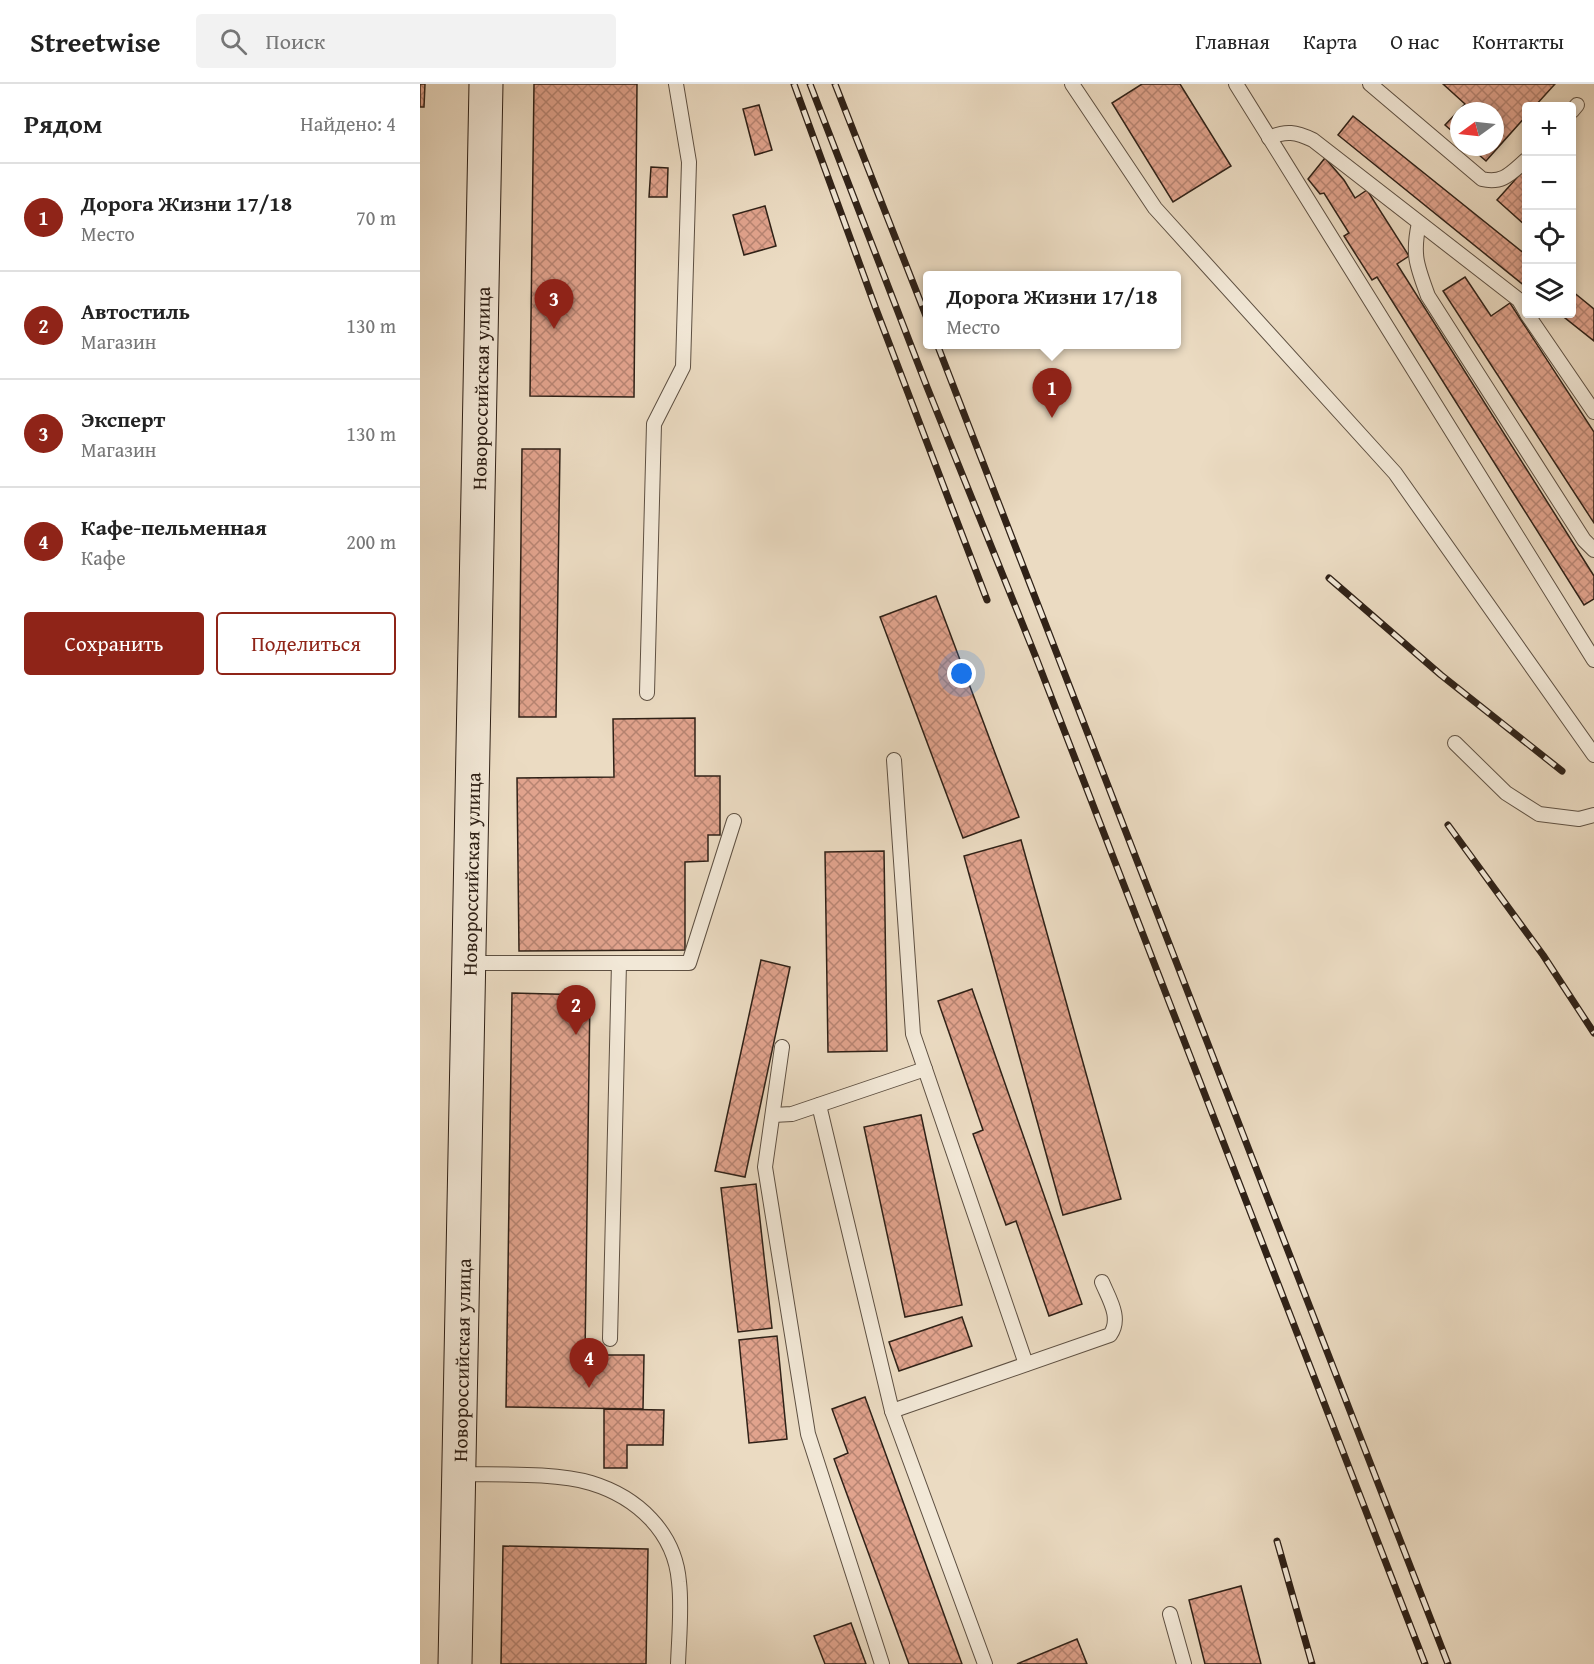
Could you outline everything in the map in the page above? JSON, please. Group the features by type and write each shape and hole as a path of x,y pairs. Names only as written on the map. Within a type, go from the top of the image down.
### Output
{"main road":[{"name":"Новороссийская улица","path":"471,1664 467,1474 487,422 486,84"},
{"name":"Новороссийская улица","path":"487,422 501,84"},
{"name":"Новороссийская улица","path":"455,1664 467,1474"}],"lane":[{"path":"647,693 654,424 683,368 689,162 676,84"},
{"path":"1072,84 1155,208 1395,473 1594,755"},
{"path":"1236,84 1594,660"},
{"path":"1370,84 1482,179 1492,182 1503,179 1522,164"},
{"path":"1269,138 1280,132 1297,133 1313,140 1519,300 1522,305"},
{"path":"1419,223 1414,243 1417,268 1428,296 1584,540 1594,550"},
{"path":"1530,318 1594,412"},
{"path":"1455,743 1506,793 1539,814 1579,819 1594,815"},
{"path":"894,760 913,1034 1026,1364"},
{"path":"477,963 689,963 734,821"},
{"path":"610,1340 619,963"},
{"path":"782,1047 765,1167 808,1434 882,1664"},
{"path":"773,1115 792,1114 925,1069"},
{"path":"819,1105 892,1411 986,1664"},
{"path":"892,1411 1110,1335 1115,1328 1114,1310 1102,1282"},
{"path":"467,1474 559,1478 590,1482 622,1495 643,1509 660,1529 673,1553 680,1581 678,1664"},
{"path":"1170,1614 1184,1664"}],"building":[{"path":"420,84 425,84 424,107 420,107"},
{"path":"534,84 637,84 634,397 530,396"},
{"path":"1142,84 1180,84 1231,166 1173,202 1112,103"},
{"path":"1443,84 1555,84 1539,102 1522,102 1522,120 1504,141 1504,102 1463,102"},
{"path":"759,105 772,150 755,155 743,109"},
{"path":"1353,116 1522,252 1522,284 1338,135"},
{"path":"1450,120 1450,129 1445,125"},
{"path":"1480,156 1490,156 1486,161"},
{"path":"1325,158 1344,180 1355,198 1367,190 1409,256 1397,264 1594,576 1594,599 1584,605 1377,277 1372,280 1344,236 1349,233 1324,193 1320,194 1308,179"},
{"path":"651,167 668,168 667,197 649,197"},
{"path":"1522,172 1522,222 1497,200"},
{"path":"765,206 776,246 744,255 733,215"},
{"path":"1465,277 1491,316 1510,303 1594,432 1594,523 1443,291"},
{"path":"1576,294 1594,309 1594,341 1565,318 1576,318"},
{"path":"522,449 560,449 556,717 519,717"},
{"path":"936,596 1019,817 963,838 880,617"},
{"path":"695,718 695,776 720,776 720,835 708,835 708,861 685,862 685,950 519,951 517,778 614,777 613,719"},
{"path":"1021,840 1121,1199 1063,1215 964,856"},
{"path":"884,851 887,1051 828,1052 825,852"},
{"path":"761,960 790,967 745,1177 715,1171"},
{"path":"972,989 1082,1304 1049,1316 1016,1221 1006,1225 973,1134 983,1130 938,1001"},
{"path":"512,993 590,995 585,1355 644,1355 643,1409 506,1407"},
{"path":"921,1115 962,1305 905,1317 864,1127"},
{"path":"756,1184 772,1328 738,1332 721,1188"},
{"path":"962,1317 972,1346 899,1371 889,1342"},
{"path":"777,1336 787,1439 749,1443 739,1340"},
{"path":"865,1397 962,1664 909,1664 834,1459 848,1453 832,1409"},
{"path":"604,1409 664,1410 663,1445 627,1445 627,1468 604,1468"},
{"path":"503,1546 648,1549 646,1664 501,1664"},
{"path":"1241,1586 1261,1664 1205,1664 1189,1600"},
{"path":"851,1623 866,1664 825,1664 814,1636"},
{"path":"1077,1639 1087,1664 1017,1664"}],"railway":[{"path":"794,84 876,309 987,600"},
{"path":"810,84 927,387 1035,655 1425,1664"},
{"path":"835,84 923,308"},
{"path":"939,349 1448,1664"},
{"path":"1329,578 1441,675 1562,771"},
{"path":"1448,825 1543,955 1594,1033"},
{"path":"1277,1541 1312,1664"}],"place":[{"name":"Эксперт","path":"554,329"},
{"name":"Дорога Жизни 17/18","path":"1052,418"},
{"name":"Автостиль","path":"576,1035"},
{"name":"Кафе-пельменная","path":"589,1388"}]}
